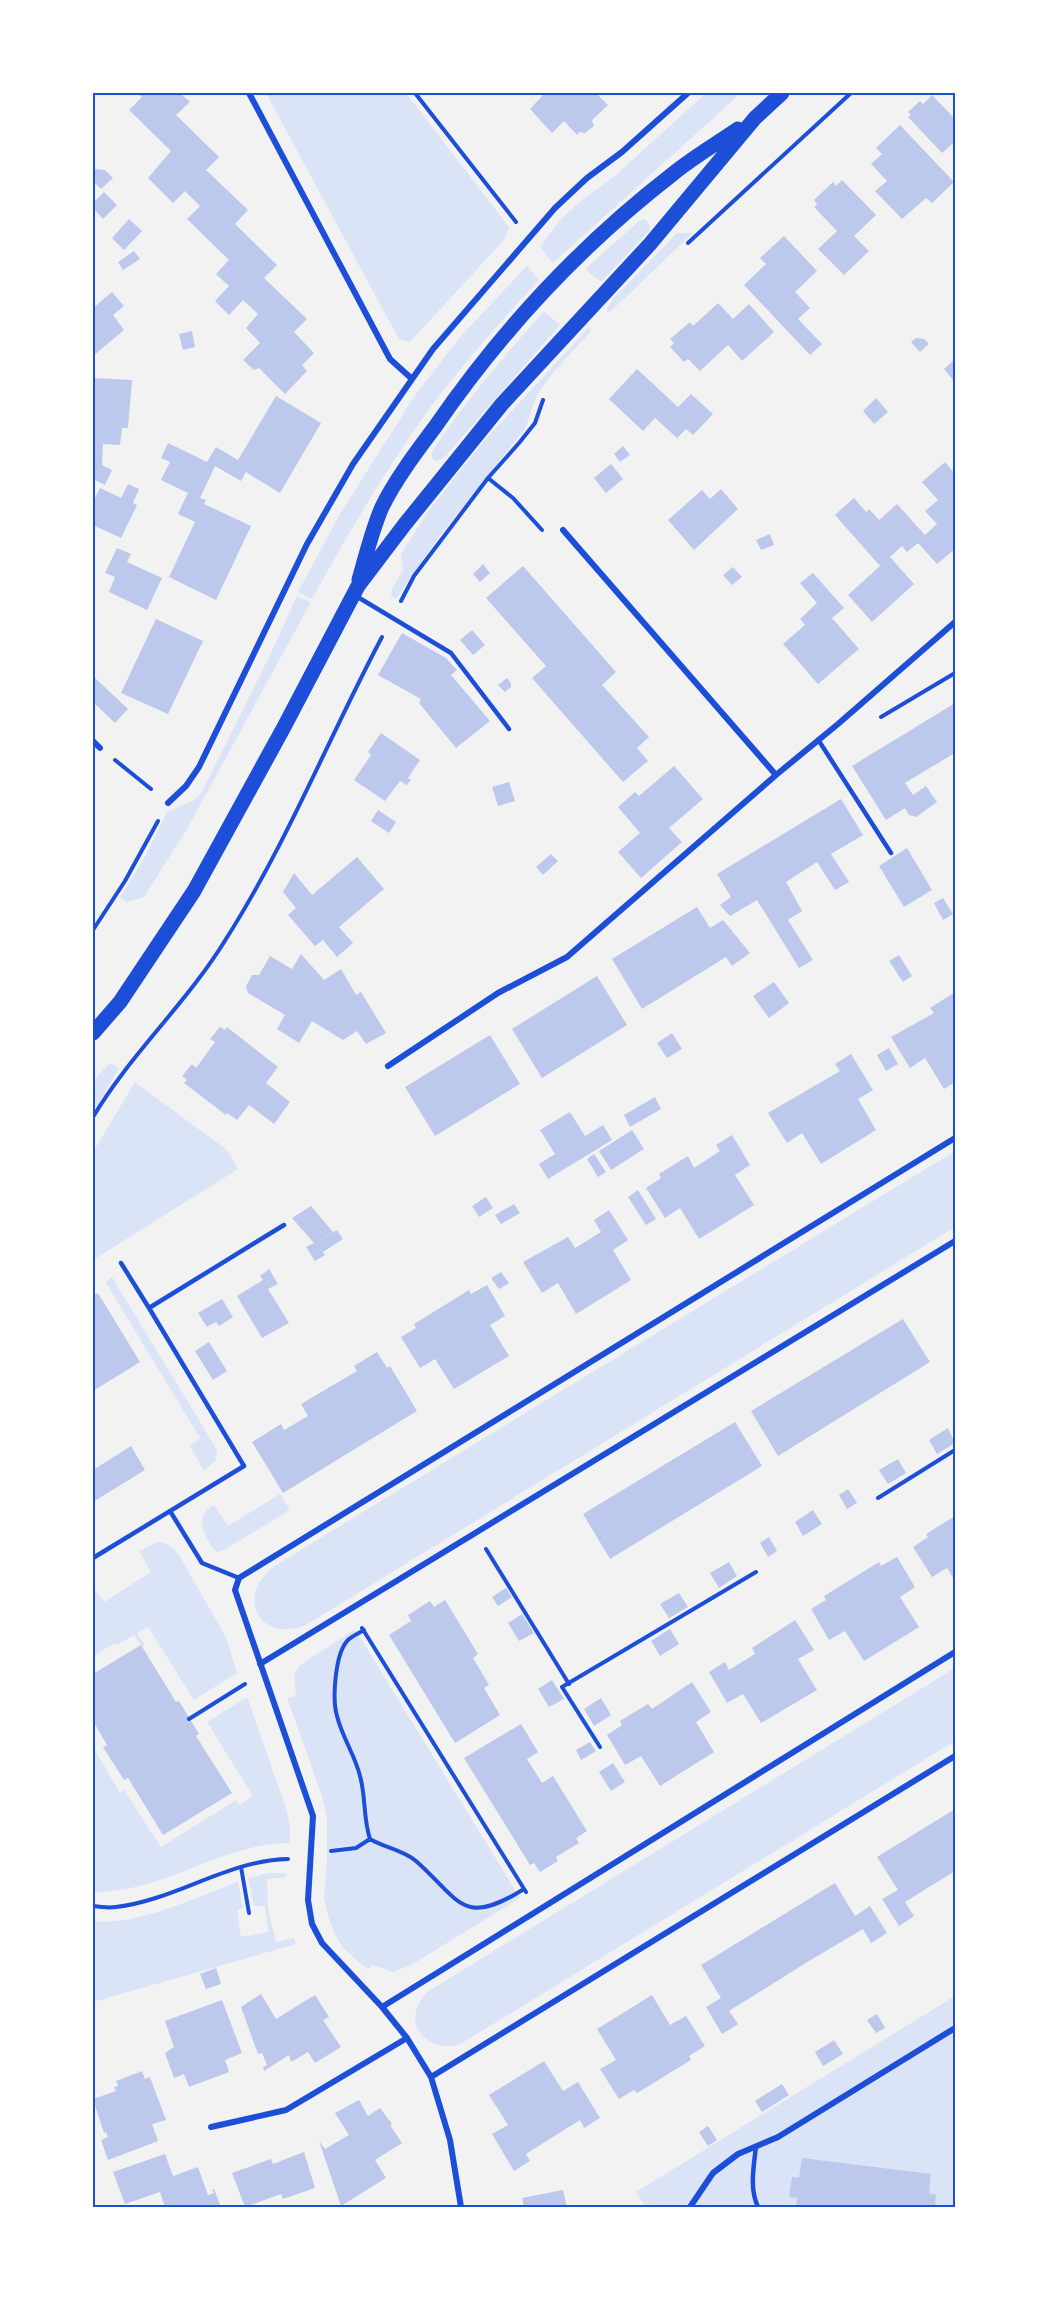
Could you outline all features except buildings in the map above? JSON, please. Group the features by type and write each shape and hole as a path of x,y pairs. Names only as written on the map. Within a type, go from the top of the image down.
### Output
{"main road":[{"path":"93,1033 126,993 195,891 356,590 405,524 502,404 650,244 755,118 782,93"},
{"path":"356,590 368,544 383,506 456,396 513,325 556,278 627,212 674,172 755,118"}],"street":[{"path":"249,93 390,359 412,379"},
{"path":"168,802 186,786 199,767 290,577 353,464 433,349 528,238 587,178 622,152 688,93"},
{"path":"563,530 776,775"},
{"path":"388,1066 498,993 567,957 955,622"},
{"path":"93,741 100,748"},
{"path":"461,2207 450,2140 431,2077 407,2038 382,2007 322,1943 312,1924 308,1900 314,1816 235,1590 239,1578 955,1138"},
{"path":"260,1664 955,1241"},
{"path":"382,2007 955,1652"},
{"path":"431,2077 955,1756"},
{"path":"690,2207 713,2173 738,2154 778,2137 955,2028"},
{"path":"211,2127 286,2110 407,2038"}],"lane":[{"path":"356,590 452,652 509,729"},
{"path":"819,741 891,853"},
{"path":"148,1308 284,1225"},
{"path":"93,1558 244,1466 121,1263"},
{"path":"170,1511 202,1563 239,1578"},
{"path":"756,2146 753,2176 754,2200 758,2207"}],"path":[{"path":"415,93 528,238"},
{"path":"682,250 851,93"},
{"path":"93,1117 127,1065 196,983 237,922 259,885 349,699 414,576 488,478 535,423 545,394"},
{"path":"488,478 513,498 552,541 563,530"},
{"path":"838,724 884,717 955,673"},
{"path":"93,930 125,881 168,802 100,748"},
{"path":"878,1498 955,1450"},
{"path":"476,1533 569,1684"},
{"path":"600,1747 562,1688 756,1572"},
{"path":"351,1609 537,1911"},
{"path":"364,1630 347,1641 337,1671 334,1695 336,1714 359,1771 364,1792 365,1825 370,1839 405,1854 415,1861 450,1896 467,1908 502,1903 524,1889"},
{"path":"189,1719 263,1673"},
{"path":"312,1850 345,1851 356,1848 370,1839"},
{"path":"93,1906 116,1907 148,1899 266,1860 310,1859"},
{"path":"241,1868 249,1913"}],"shaded area":[{"path":"266,93 406,93 509,227 504,240 410,342 400,340 395,332"},
{"path":"706,93 741,93 553,263 540,247 559,221 583,199 616,175"},
{"path":"645,219 650,226 649,231 601,282 585,269 639,221"},
{"path":"677,233 693,233 610,312 607,312 613,299"},
{"path":"527,266 539,280 484,341 432,405 369,500 312,599 298,592 340,514 416,394 460,337"},
{"path":"544,311 560,325 444,458 436,461 432,458 431,453 444,434 485,380"},
{"path":"588,328 591,331 552,374 537,395 525,429 439,537 396,599 391,596 392,589 403,570 401,554 429,510 484,441"},
{"path":"297,596 311,602 187,829 144,897 127,902 120,898 146,855 167,812 194,800 202,792"},
{"path":"110,1063 119,1068 93,1112 93,1081"},
{"path":"135,1082 227,1150 238,1169 93,1260 93,1152"},
{"path":"955,1151 955,1227 306,1625 290,1629 276,1628 265,1623 258,1614 254,1603 256,1590 263,1577 276,1565"},
{"path":"112,1277 217,1450 216,1460 204,1471 190,1446 200,1438 108,1286 106,1282"},
{"path":"280,1494 290,1510 224,1550 217,1552 214,1550 202,1526 202,1520 208,1510 214,1505 228,1526"},
{"path":"157,1542 170,1546 179,1555 226,1637 237,1673 194,1700 148,1627 137,1633 145,1645 142,1647 134,1635 93,1656 93,1587 104,1602 151,1572 139,1551"},
{"path":"355,1629 520,1898 411,1965 393,1972 372,1965 368,1970 343,1948 334,1933 324,1897 327,1818 322,1796 287,1698 296,1696 294,1675 299,1666"},
{"path":"955,1668 955,1741 467,2040 454,2046 445,2046 427,2040 421,2034 415,2021 416,2014 421,1999 427,1992"},
{"path":"247,1697 287,1811 290,1843 265,1845 240,1851 143,1885 93,1892 93,1747 120,1793 124,1790 161,1847 236,1800 239,1805 253,1796 207,1722"},
{"path":"268,1873 286,1873 286,1877 267,1879 268,1909 276,1942 294,1938 296,1944 93,2002 93,1921 110,1922 147,1915 238,1882 243,1908 237,1910 241,1937 268,1932 265,1906 254,1906 248,1878"},
{"path":"955,1996 955,2207 646,2207 636,2192"}]}
